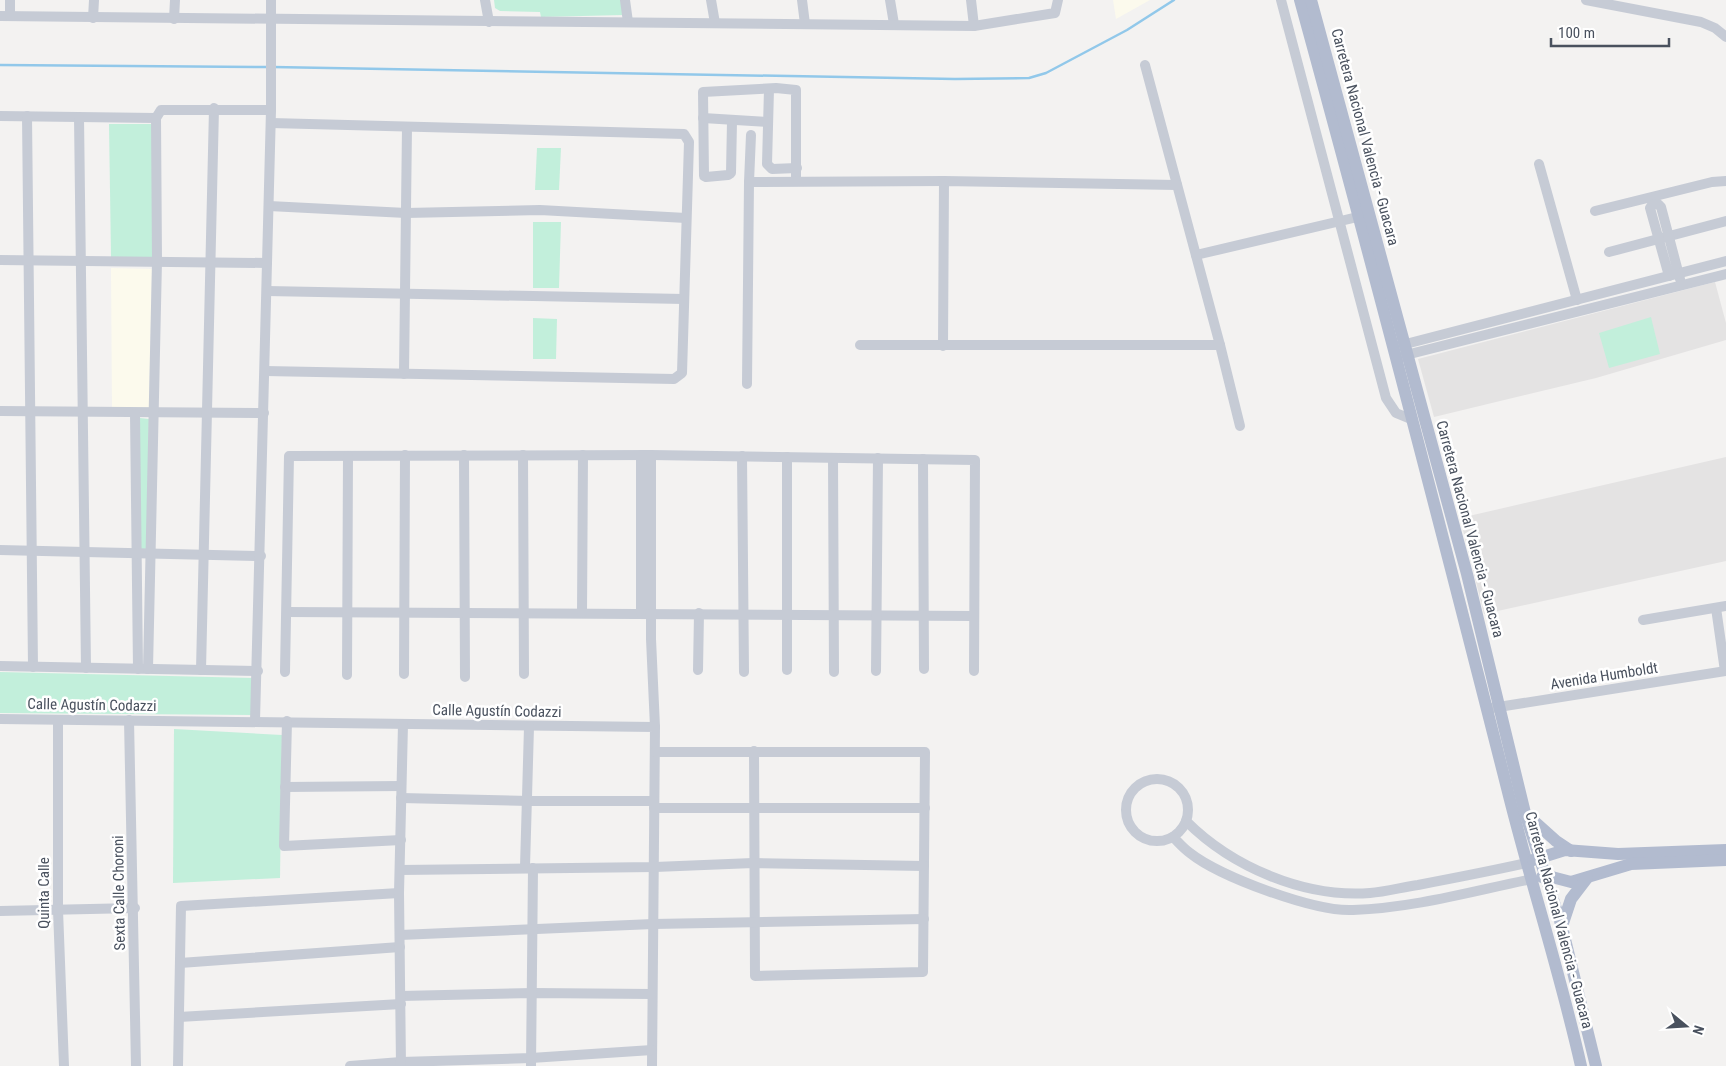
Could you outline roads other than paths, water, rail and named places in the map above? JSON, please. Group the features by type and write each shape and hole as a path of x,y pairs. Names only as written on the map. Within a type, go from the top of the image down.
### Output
{"main road":[{"name":"Carretera Nacional Valencia - Guacara","path":"1300,0 1363,215 1400,351 1467,574 1492,708 1527,862 1562,983 1581,1066"},
{"name":"Carretera Nacional Valencia - Guacara","path":"1311,0 1363,215"},
{"name":"Carretera Nacional Valencia - Guacara","path":"1400,351 1413,420 1492,708 1525,813 1548,876 1596,1066"},
{"path":"1525,813 1556,841 1572,850"},
{"path":"1527,862 1540,856 1572,850 1618,854 1726,850"},
{"path":"1532,879 1548,876 1571,882 1631,864 1726,860"},
{"path":"1562,927 1571,899 1580,884 1591,875"}],"street":[{"path":"10,0 5,16 974,26 1055,13 1058,0"},
{"path":"93,18 94,0"},
{"path":"174,19 175,0"},
{"path":"255,721 258,671 271,123 271,0"},
{"path":"485,0 489,22"},
{"path":"625,0 628,22"},
{"path":"711,0 715,24"},
{"path":"802,0 805,24"},
{"path":"890,0 894,24"},
{"path":"971,0 974,26"},
{"path":"1281,0 1386,398 1396,413 1413,420"},
{"path":"1586,0 1701,22 1715,28 1726,36"},
{"path":"1145,65 1240,426"},
{"path":"769,89 767,122 769,167 797,168"},
{"path":"732,121 731,172 728,176 708,178 704,176 702,93 704,91 793,89 797,92 796,181"},
{"path":"143,669 150,554 154,414 157,262 156,118 161,110 214,108 271,110"},
{"path":"201,670 214,108"},
{"path":"0,116 156,118"},
{"path":"27,116 33,667"},
{"path":"79,117 86,668"},
{"path":"703,118 767,122"},
{"path":"265,371 674,379 682,373 689,142 684,134 271,123"},
{"path":"404,374 407,127"},
{"path":"747,384 750,135"},
{"path":"1539,164 1578,300"},
{"path":"1595,211 1726,180"},
{"path":"748,182 944,181 1177,185"},
{"path":"943,346 944,181"},
{"path":"269,206 406,213 540,210 686,218"},
{"path":"1196,255 1363,215"},
{"path":"1609,252 1726,221"},
{"path":"1664,237 1674,275 1682,285"},
{"path":"0,260 267,263"},
{"path":"1400,351 1578,300 1726,262"},
{"path":"1400,351 1726,274"},
{"path":"267,291 684,299"},
{"path":"860,345 1220,345"},
{"path":"0,411 135,414 264,413"},
{"path":"135,414 136,553 143,669"},
{"path":"404,674 405,455"},
{"path":"286,672 289,456 405,455 646,455 975,460 974,671"},
{"path":"464,455 464,677"},
{"path":"524,455 524,674"},
{"path":"582,613 583,455"},
{"path":"646,455 646,613 655,728 652,1066"},
{"path":"347,675 348,456"},
{"path":"742,456 744,672"},
{"path":"787,457 787,670"},
{"path":"833,458 834,672"},
{"path":"876,671 878,458"},
{"path":"923,459 924,669"},
{"path":"0,550 260,556"},
{"path":"1643,620 1721,607 1725,671"},
{"path":"286,612 973,616"},
{"path":"698,670 699,613"},
{"path":"0,666 258,671"},
{"name":"Avenida Humboldt","path":"1492,708 1725,671"},
{"name":"Calle Agustín Codazzi","path":"0,719 287,721 655,728"},
{"name":"Quinta Calle","path":"58,720 58,910 64,1066"},
{"name":"Sexta Calle Choroni","path":"129,720 135,908 136,1066"},
{"path":"287,721 284,846 401,840"},
{"path":"401,1064 399,893 403,724"},
{"path":"529,727 529,868 534,930 531,1062"},
{"path":"654,752 754,751 925,752 923,972 755,976 753,922 754,751"},
{"path":"1159,779 1171,782 1180,789 1186,799 1188,810 1186,822 1173,838 1151,841 1140,837 1132,828 1127,818 1126,806 1130,795 1138,786 1148,781 1159,779"},
{"path":"285,787 401,786"},
{"path":"401,798 753,808 925,808"},
{"path":"1186,822 1204,839 1241,863 1275,878 1316,890 1369,893 1491,871 1527,862"},
{"path":"1173,838 1190,854 1254,886 1304,902 1351,911 1408,906 1532,879"},
{"path":"400,870 655,867 753,863 924,866"},
{"path":"178,1066 181,906 399,893"},
{"path":"0,911 135,908"},
{"path":"400,935 653,924 924,919"},
{"path":"180,963 400,947"},
{"path":"179,1017 401,1000 533,993 652,994"},
{"path":"350,1066 531,1062 652,1050"}],"waterway":[{"path":"273,67 955,79 1029,78 1046,73 1127,30 1174,0"},
{"path":"0,65 268,67"}]}
